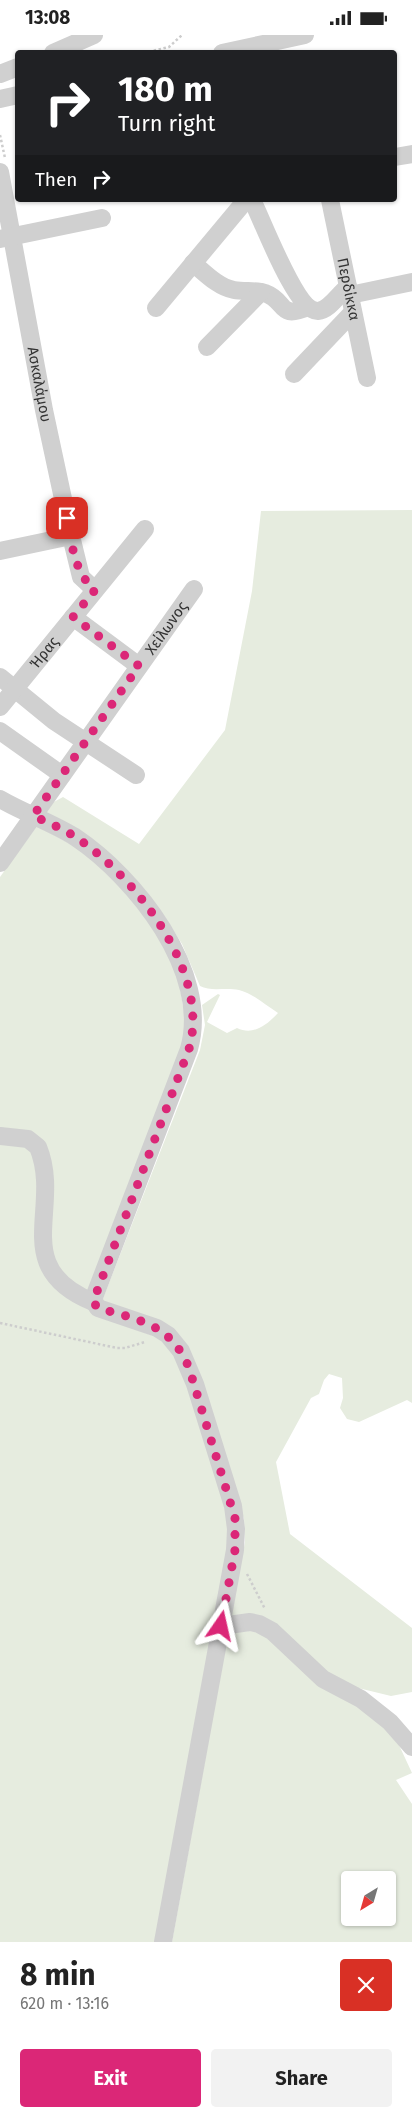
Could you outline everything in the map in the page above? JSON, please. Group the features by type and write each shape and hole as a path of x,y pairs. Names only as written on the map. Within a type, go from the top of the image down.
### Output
{"street":[{"path":"61,50 94,35"},
{"path":"240,50 300,40"},
{"path":"0,75 15,68"},
{"path":"0,99 15,96"},
{"path":"397,157 412,154"},
{"name":"Ασκαλάμου","path":"0,172 6,238 71,537 81,577 95,590"},
{"path":"156,309 192,263 244,202"},
{"path":"253,202 284,270 308,307 316,311 324,310 350,298 412,282"},
{"name":"Περδίκκα","path":"330,202 367,378"},
{"path":"6,238 102,218"},
{"path":"192,263 216,281 233,290 262,292 288,311 294,313 308,307"},
{"path":"207,347 262,292"},
{"path":"294,374 350,298"},
{"name":"Ήρας","path":"0,707 145,529"},
{"path":"0,551 71,537"},
{"name":"Χείλωνος","path":"0,863 194,589"},
{"path":"73,617 139,666"},
{"path":"0,677 54,721 136,775"},
{"path":"0,731 62,775"},
{"path":"0,799 65,831 85,844 121,877 163,931 176,954 186,980 193,1030 189,1049 93,1302"},
{"path":"0,1137 28,1139 38,1147 45,1185 46,1206 42,1247 46,1261 55,1275 68,1287 93,1302 98,1308 154,1326 164,1332 181,1351 195,1384 233,1506 236,1529 235,1550 163,1942"},
{"path":"221,1626 250,1622 268,1628 323,1679 362,1699 390,1722 412,1745"}],"path":[{"path":"156,50 169,47 182,35"},
{"path":"0,1323 117,1347 141,1343 164,1332"},
{"path":"235,1550 267,1613"}],"shaded area":[{"path":"412,510 412,1403 407,1400 359,1422 347,1419 340,1408 343,1398 342,1378 329,1374 324,1380 319,1394 311,1398 276,1462 290,1534 412,1628 412,1692 391,1696 350,1686 231,1616 245,1542 244,1519 194,1360 187,1345 176,1332 102,1301 200,1050 205,1025 202,1005 218,994 220,995 207,1022 227,1033 237,1028 249,1031 254,1030 269,1022 278,1013 255,997 239,990 209,989 200,986 182,944 165,917 45,813 52,803 63,797 139,844 225,730 252,591 261,511"},
{"path":"37,826 76,847 118,882 159,934 178,975 187,1031 86,1307 93,1314 159,1338 180,1362 224,1495 231,1537 158,1942 0,1942 0,877"},
{"path":"237,1632 262,1632 369,1711 399,1745 412,1773 396,1780 412,1804 412,1942 172,1942 227,1639"}],"route":[{"path":"67,518 81,577 95,590 73,617 139,666 33,816 65,831 85,844 121,877 147,907 171,943 176,954 188,988 193,1023 189,1049 93,1302 98,1308 154,1326 164,1332 181,1351 189,1368 233,1506 235,1518 235,1550 221,1626"}]}
